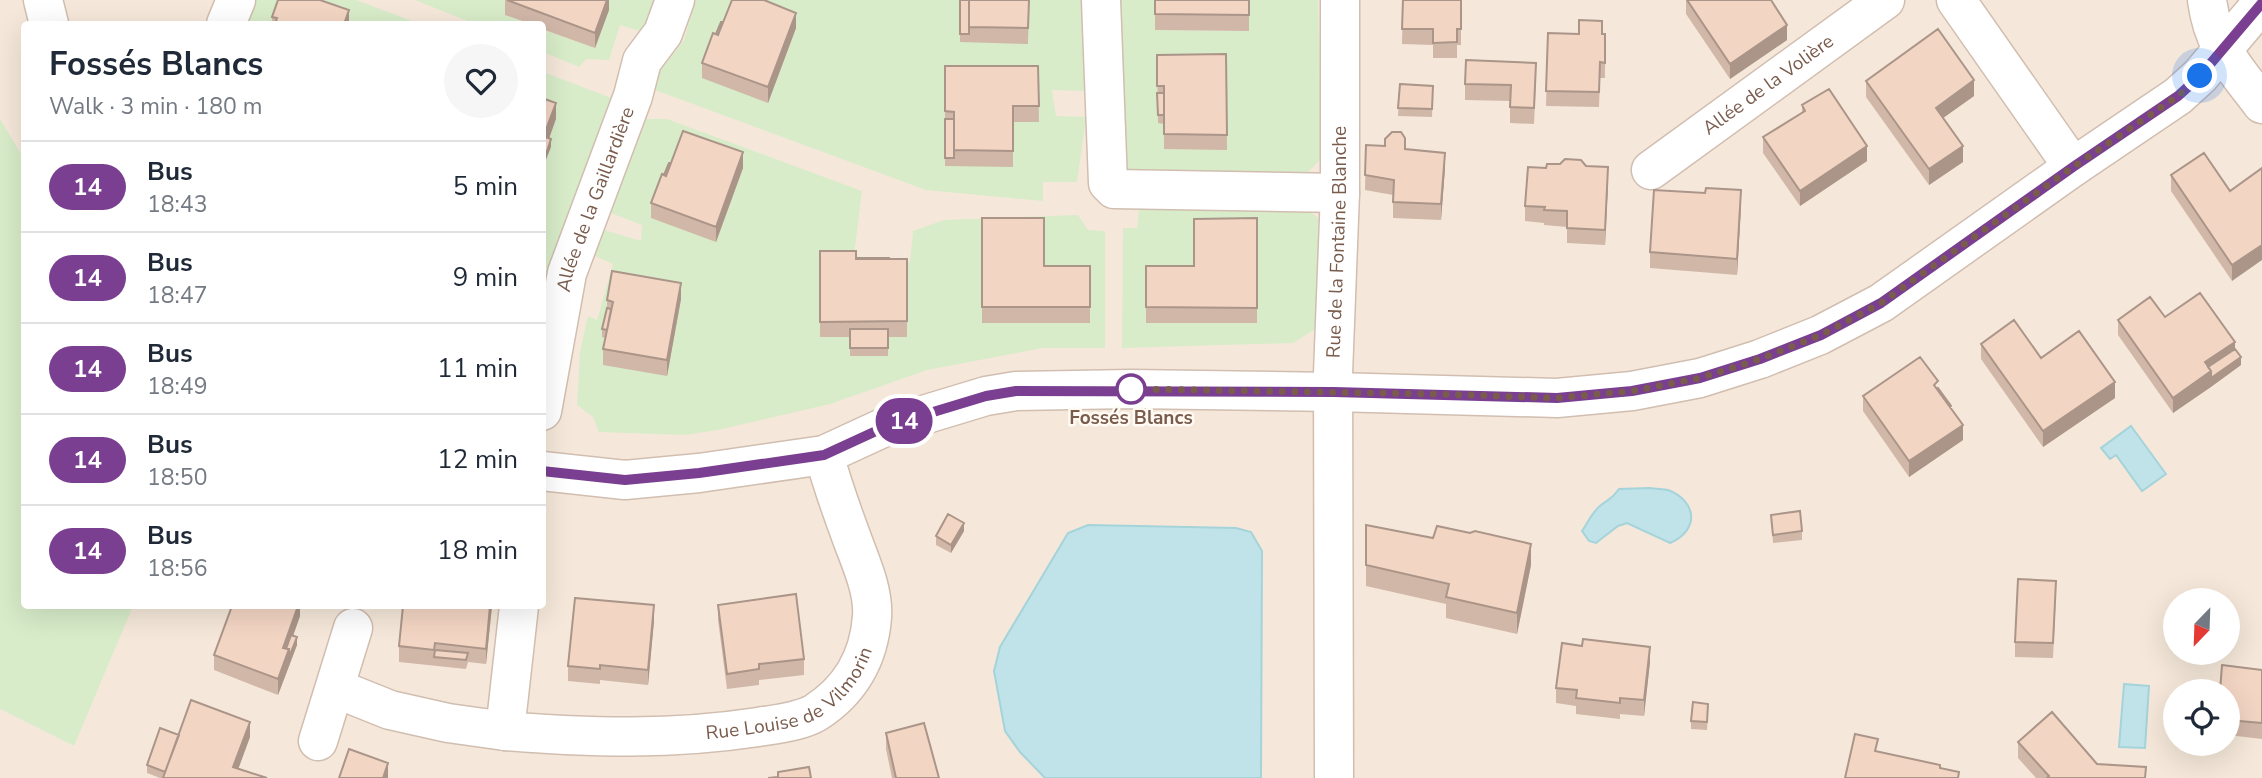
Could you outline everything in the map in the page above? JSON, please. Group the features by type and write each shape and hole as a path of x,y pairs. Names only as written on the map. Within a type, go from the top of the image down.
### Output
{"street":[{"path":"43,0 48,21"},
{"path":"227,21 236,0"},
{"name":"Allée de la Gaillardière","path":"546,389 567,273 633,96 642,61 663,33 676,0"},
{"path":"1101,0 1108,183 1114,189 1340,193"},
{"name":"Rue de la Fontaine Blanche","path":"1334,778 1334,392 1340,193 1340,0"},
{"name":"Allée de la Volière","path":"1651,170 1885,0"},
{"path":"1956,0 2073,167"},
{"path":"2207,0 2210,20 2221,51 2262,104"},
{"path":"546,471 625,480 699,473 824,455 887,426 986,396 1016,391 1334,392 1557,398 1632,391 1700,378 1760,359 1821,335 1881,303 2178,96 2200,76 2262,3"},
{"name":"Rue Louise de Vilmorin","path":"335,688 390,710 448,723 576,737 633,738 719,733 786,722 812,714 836,697 855,677 867,649 873,615 868,583 824,455"},
{"path":"505,731 519,609"},
{"path":"318,741 353,628"}],"shaded area":[{"path":"0,0 2262,0 2262,778 0,778"}],"green space":[{"path":"251,0 356,0 412,21 242,21"},
{"path":"415,0 511,0 505,15 522,21 468,21"},
{"path":"586,0 663,0 649,34 620,25 609,60 586,59 579,67 546,53 546,30 595,48"},
{"path":"696,0 1086,0 1084,91 1052,90 1056,116 1086,117 1077,182 1043,182 1043,201 926,190 655,90 660,71 684,40"},
{"path":"1115,0 1155,0 1156,30 1248,31 1249,0 1318,0 1322,158 1298,182 1134,177 1120,164"},
{"path":"546,73 614,99 546,314"},
{"path":"0,119 21,154 21,609 132,609 74,746 0,709"},
{"path":"644,119 667,119 862,191 854,256 910,262 913,231 944,220 1078,215 1088,230 1105,231 1105,348 1043,348 927,370 830,404 718,430 685,435 599,432 593,417 577,405 580,352 588,316 597,320 613,264 593,255 601,229 641,241 642,225 611,213"},
{"path":"1302,205 1318,218 1317,328 1293,343 1122,348 1123,228 1137,228 1139,209"}],"water":[{"path":"2131,426 2166,474 2142,491 2116,455 2110,459 2101,448"},
{"path":"1619,489 1668,490 1685,501 1691,516 1686,531 1680,537 1670,543 1627,523 1618,526 1596,543 1589,541 1582,531 1596,510"},
{"path":"1088,525 1236,528 1251,532 1262,551 1261,778 1045,778 1020,752 1005,731 994,671 1000,647 1068,533"},
{"path":"2124,684 2149,686 2145,748 2119,747"}],"building":[{"path":"278,0 320,0 349,10 345,21 276,21 277,18 272,17"},
{"path":"507,0 607,0 595,33"},
{"path":"732,0 764,0 796,13 768,87 702,63 713,33 718,35"},
{"path":"960,0 969,0 969,34 960,34"},
{"path":"969,0 1029,0 1028,28 969,27"},
{"path":"1155,0 1249,0 1249,15 1155,14"},
{"path":"1403,0 1461,0 1461,29 1457,29 1457,42 1433,43 1433,29 1402,29"},
{"path":"1687,0 1771,0 1787,25 1730,64"},
{"path":"1579,20 1602,21 1605,63 1600,62 1599,92 1546,91 1548,33 1579,34"},
{"path":"1938,29 1974,80 1936,108 1963,146 1929,169 1866,81"},
{"path":"1226,54 1227,135 1164,134 1164,86 1157,86 1157,55"},
{"path":"1466,60 1536,63 1534,108 1510,107 1511,85 1465,84"},
{"path":"945,66 1038,66 1039,106 1013,106 1013,151 954,150 954,112 945,111"},
{"path":"1400,84 1433,86 1432,109 1398,108"},
{"path":"1829,89 1867,146 1800,191 1763,137 1805,111 1802,105"},
{"path":"1157,93 1164,93 1164,115 1158,115"},
{"path":"546,99 556,103 546,129"},
{"path":"945,119 954,119 954,158 945,158"},
{"path":"683,131 743,152 716,227 651,203 662,174 666,176"},
{"path":"1392,132 1401,132 1405,138 1405,149 1445,153 1441,204 1393,202 1394,180 1365,175 1366,145 1385,146 1385,139"},
{"path":"546,137 551,139 546,154"},
{"path":"2204,153 2230,191 2262,168 2262,245 2232,265 2171,175"},
{"path":"1565,159 1581,160 1586,166 1608,167 1605,230 1567,228 1567,211 1525,206 1528,167 1546,168 1547,164 1560,164"},
{"path":"1706,188 1741,190 1737,259 1650,252 1654,190 1705,193"},
{"path":"982,218 1044,218 1044,266 1090,266 1090,307 982,307"},
{"path":"1257,218 1257,308 1146,307 1146,266 1194,266 1194,219"},
{"path":"820,251 856,251 856,259 907,259 907,321 820,322"},
{"path":"889,258 889,259 856,259"},
{"path":"612,271 681,283 667,360 603,349 613,302 607,300"},
{"path":"2200,293 2235,342 2205,362 2211,371 2173,398 2118,320 2150,297 2165,317"},
{"path":"607,308 611,309 607,330 602,329"},
{"path":"2014,320 2041,358 2079,331 2115,382 2043,431 1981,344"},
{"path":"850,329 888,329 888,348 850,348"},
{"path":"2235,349 2241,357 2211,378 2208,367"},
{"path":"1920,357 1938,381 1934,385 1963,425 1909,461 1863,396"},
{"path":"1937,389 1951,406 1950,407"},
{"path":"1800,511 1802,531 1773,535 1771,515"},
{"path":"948,514 964,523 951,545 936,536"},
{"path":"1366,525 1433,538 1437,526 1470,533 1475,531 1531,544 1517,613 1446,597 1449,584 1366,565"},
{"path":"2018,579 2056,581 2053,643 2015,642"},
{"path":"796,594 804,659 759,664 759,669 727,674 718,605"},
{"path":"575,598 654,605 648,670 600,665 600,669 568,666"},
{"path":"231,609 297,609 283,648 289,649 278,679 214,655"},
{"path":"403,609 490,609 486,649 435,643 434,650 399,646"},
{"path":"291,635 297,637 289,657 289,649 286,649"},
{"path":"1583,639 1650,647 1644,700 1620,698 1620,703 1576,698 1577,690 1556,688 1562,643 1582,646"},
{"path":"435,650 468,653 466,660 434,657"},
{"path":"2222,665 2262,670 2262,723 2240,721 2240,679 2221,679"},
{"path":"191,700 250,722 233,767 267,778 163,778"},
{"path":"1693,702 1708,704 1707,722 1691,721"},
{"path":"2052,712 2097,764 2146,767 2145,778 2047,778 2049,776 2018,742"},
{"path":"924,723 939,778 896,778 886,733"},
{"path":"160,728 179,735 165,772 147,765"},
{"path":"1855,734 1878,739 1875,751 1940,765 1940,768 1959,772 1958,778 1845,778"},
{"path":"349,749 388,763 383,778 339,778"},
{"path":"809,767 811,778 768,778 778,777 778,772"}],"bus line":[{"name":"14","path":"546,471 625,480 699,473 824,455 887,426 986,396 1016,391 1131,389 1557,398 1632,391 1700,378 1760,359 1821,335 1881,303 2178,96 2200,76 2262,3"}],"place":[{"name":"Fossés Blancs","path":"1131,389"}],"route":[{"path":"1131,389 1557,398 1632,391 1700,378 1760,359 1821,335 1881,303 2178,96 2200,76"}]}
